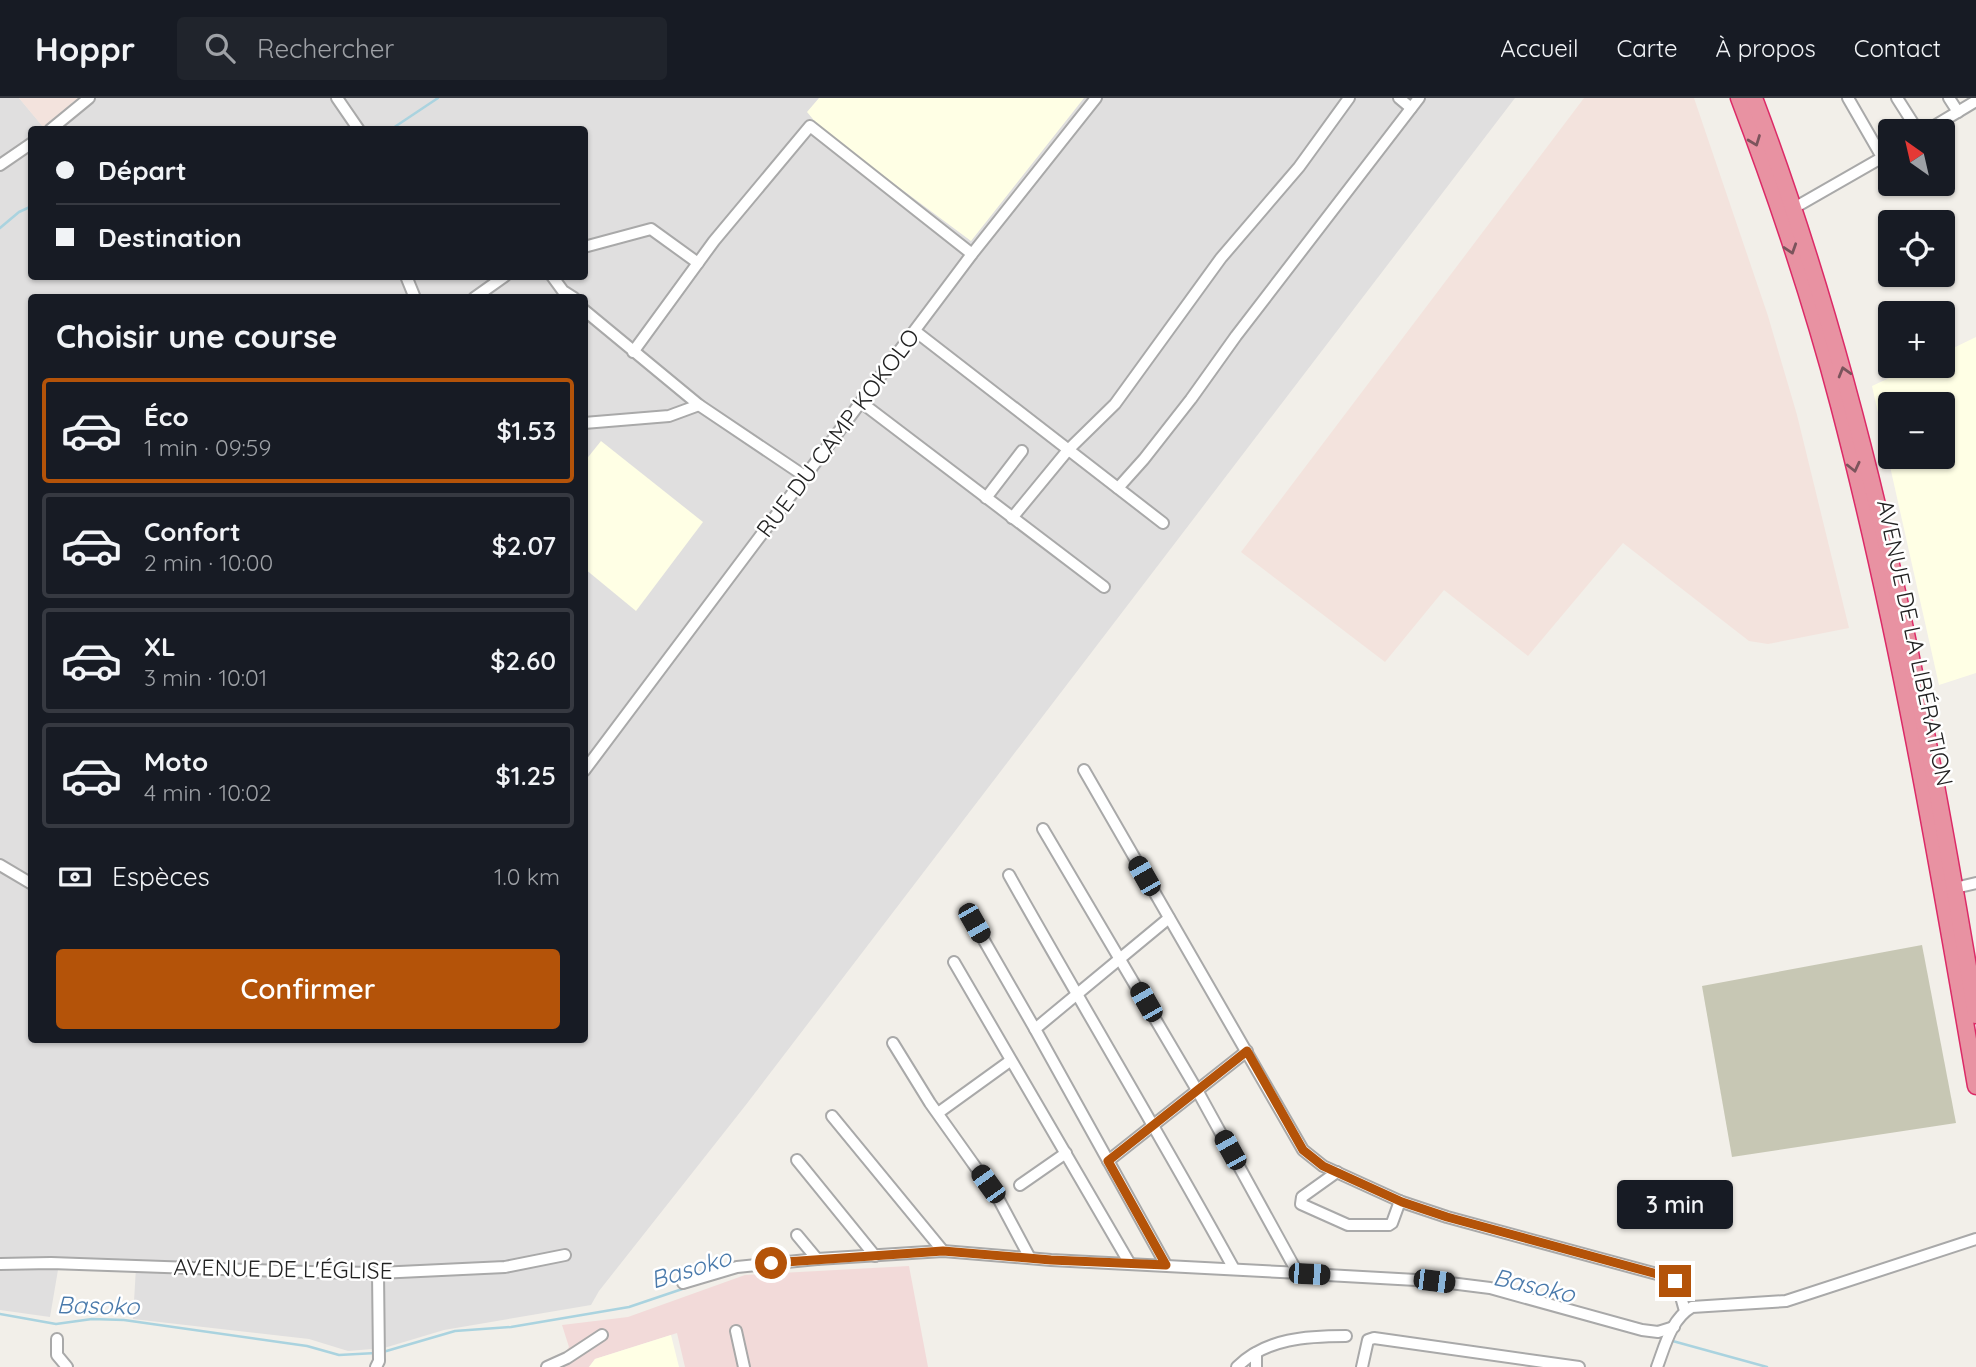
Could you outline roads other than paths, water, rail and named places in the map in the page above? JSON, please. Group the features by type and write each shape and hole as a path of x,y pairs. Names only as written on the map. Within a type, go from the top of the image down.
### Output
{"highway":[{"name":"AVENUE DE LA LIBÉRATION","path":"1739,98 1765,165 1844,426 1906,696 1943,889 1976,1086"},
{"name":"AVENUE DE LA LIBÉRATION","path":"1754,98 1794,208 1852,401 1878,504 1919,692 1976,1015"}],"street":[{"path":"55,126 89,98"},
{"path":"337,98 356,126"},
{"name":"RUE DU CAMP KOKOLO","path":"588,766 972,254 1096,98"},
{"path":"1012,519 1068,450 1115,404 1222,258 1299,167 1349,98"},
{"path":"1399,98 1411,108"},
{"path":"1118,488 1157,442 1419,98"},
{"path":"1848,98 1878,143"},
{"path":"1898,98 1910,119"},
{"path":"1949,98 1958,112"},
{"path":"1946,119 1976,101"},
{"path":"633,352 698,263 810,126 972,254"},
{"path":"0,165 28,147"},
{"path":"1794,208 1878,160"},
{"path":"588,246 651,229 698,263"},
{"path":"480,294 499,280"},
{"path":"555,280 569,294"},
{"path":"588,313 699,405 806,477"},
{"path":"915,331 1163,523"},
{"path":"862,403 1104,587"},
{"path":"588,423 669,416 699,405"},
{"path":"986,498 1022,451"},
{"path":"1084,770 1303,1150 1323,1166 1400,1201 1447,1217 1668,1277 1678,1286 1685,1311"},
{"path":"1043,829 1197,1090 1286,1253 1301,1273"},
{"path":"0,865 28,882"},
{"path":"1009,875 1076,995 1154,1124 1234,1269"},
{"path":"1955,888 1976,883"},
{"path":"1035,1029 1169,918"},
{"path":"974,923 1166,1265"},
{"path":"954,962 1130,1264"},
{"path":"892,1042 999,1200 1030,1258"},
{"path":"1108,1161 1247,1051"},
{"path":"938,1113 1010,1061"},
{"path":"832,1116 943,1251"},
{"path":"1020,1185 1066,1153"},
{"path":"797,1160 874,1256"},
{"path":"1337,1172 1302,1197 1301,1204 1348,1225 1386,1225 1392,1223 1400,1201"},
{"path":"797,1235 817,1259"},
{"path":"1657,1367 1672,1329 1685,1311 1692,1307 1786,1301 1976,1239"},
{"path":"683,1283 737,1267 943,1251 1434,1281 1490,1288 1642,1330 1658,1332 1672,1329"},
{"name":"AVENUE DE L'ÉGLISE","path":"0,1264 51,1263 379,1273 505,1267 565,1255"},
{"path":"377,1364 379,1273"},
{"path":"736,1331 744,1367"},
{"path":"547,1367 567,1358 602,1335"},
{"path":"1237,1367 1256,1353 1285,1341 1308,1336 1346,1336"},
{"path":"1362,1367 1368,1340 1374,1338 1579,1367"},
{"path":"57,1339 57,1355 67,1367"},
{"path":"1256,1353 1256,1367"}],"waterway":[{"path":"396,126 438,98"},
{"path":"0,228 28,208"},
{"name":"Basoko","path":"383,1352 455,1331 511,1327 629,1307 700,1283"},
{"name":"Basoko","path":"0,1314 56,1324 92,1319 124,1320 307,1346 339,1355 376,1353"},
{"name":"Basoko","path":"1669,1340 1767,1367"}]}
